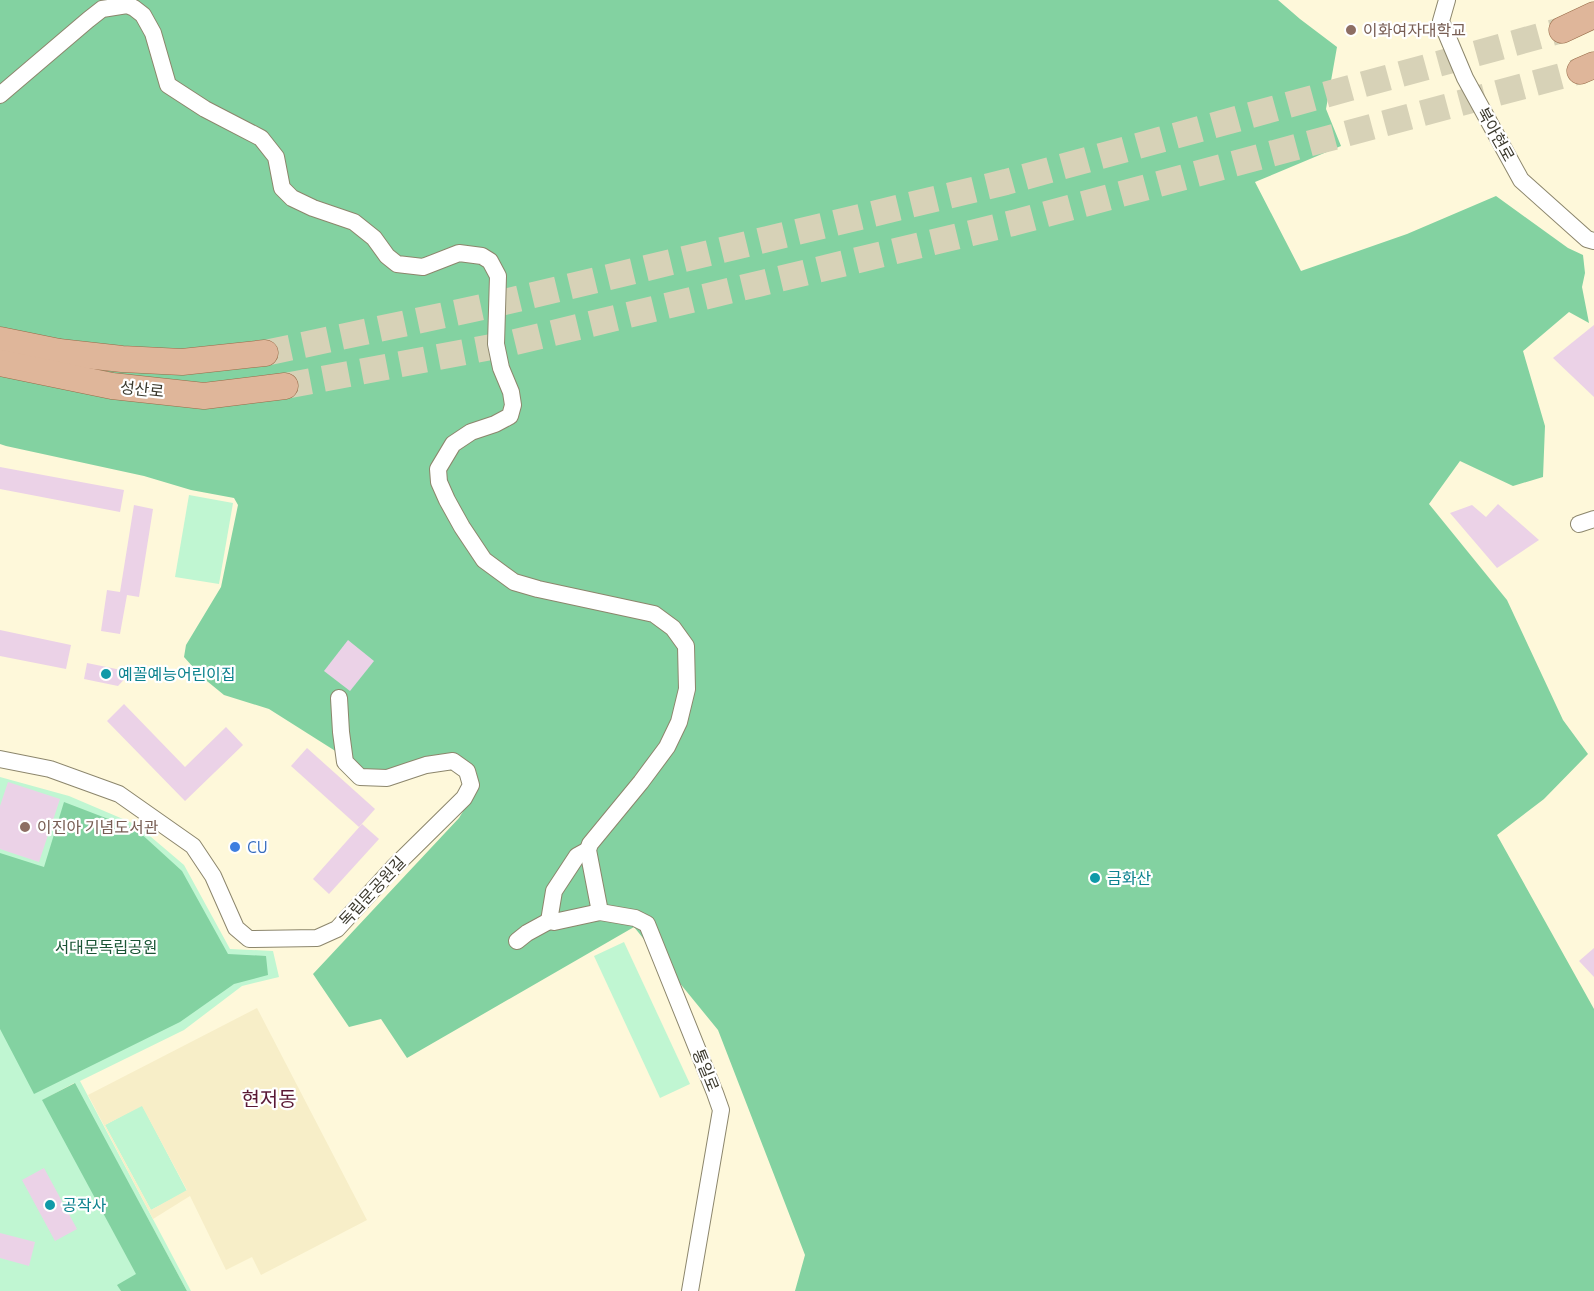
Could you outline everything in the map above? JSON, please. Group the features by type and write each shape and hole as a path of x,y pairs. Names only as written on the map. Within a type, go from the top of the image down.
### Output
{"main road":[{"path":"1562,30 1594,15"},
{"name":"성산로","path":"0,340 59,352 182,362 265,353"},
{"name":"성산로","path":"0,363 112,386 204,396 285,386"}],"street":[{"name":"북아현로","path":"1447,0 1441,21 1465,78 1521,180 1587,239 1594,241"},
{"path":"0,95 102,9 126,5 143,15 153,33 168,85 205,109 261,138 276,158 282,188 292,198 354,222 374,238 387,256 397,264 423,267 459,253 482,256 490,261 498,276 496,344 513,405 510,416 471,432 453,444 446,453 438,469 447,500 484,561 514,582 654,614 673,628 686,646 687,689 679,722 667,747 590,844 588,850 600,912 554,922 549,921 517,941"},
{"name":"독립문공원길","path":"0,759 50,769 119,794 184,839 193,846 213,876 236,928 249,939 317,938 337,929 393,868 464,798 471,785 467,771 453,761 426,765 387,778 360,777 345,762 339,698"},
{"path":"549,921 554,891 577,856 588,850"},
{"name":"통일로","path":"600,912 635,918 647,924 721,1110 690,1291"}],"green space":[{"path":"0,0 1278,0 1337,47 1326,109 1341,146 1255,182 1301,271 1407,234 1496,196 1568,248 1583,255 1585,273 1582,287 1589,323 1569,312 1523,351 1545,426 1543,477 1513,486 1460,461 1429,504 1507,600 1563,720 1588,754 1544,799 1497,835 1594,1009 1594,1291 795,1291 805,1255 718,1030 634,927 407,1058 381,1019 349,1027 313,974 459,818 479,785 476,771 453,756 387,773 364,772 348,759 269,709 224,695 202,677 184,657 186,645 221,587 238,505 234,498 191,490 144,476 0,444"},
{"path":"189,495 233,503 219,584 175,577"},
{"name":"서대문독립공원","path":"0,777 69,796 137,825 184,865 230,949 273,951 279,977 242,986 184,1030 80,1081 191,1291 187,1291 74,1083 43,1100 137,1275 118,1285 121,1291 0,1291"},
{"name":"서대문독립공원","path":"64,802 137,830 182,871 228,954 266,956 268,975 234,984 180,1022 34,1094 0,1029 0,853 44,867"},
{"path":"624,942 690,1084 660,1098 594,956"},
{"path":"75,1083 187,1291 121,1291 117,1285 136,1274 42,1100"},
{"path":"142,1105 187,1191 151,1210 105,1125"}],"sand":[{"path":"257,1008 367,1220 261,1275 252,1257 226,1270 190,1196 153,1219 88,1095","holes":["142,1106 187,1190 151,1210 105,1125"]}],"building":[{"path":"1594,325 1594,397 1553,358"},
{"path":"0,467 124,490 120,512 0,489"},
{"path":"1498,504 1539,540 1497,568 1450,513 1472,505 1486,517"},
{"path":"134,505 153,509 139,597 127,595 120,634 101,631 107,590 120,592"},
{"path":"0,630 71,645 66,669 0,656"},
{"path":"348,640 374,661 350,691 324,671"},
{"name":"예꼴예능어린이집","path":"87,663 131,672 118,686 84,679"},
{"path":"124,704 185,767 226,727 243,745 185,801 107,721"},
{"path":"307,748 375,809 359,827 291,766"},
{"name":"이진아 기념도서관","path":"8,782 60,799 39,862 0,849 0,806"},
{"path":"362,824 379,839 329,894 313,879"},
{"path":"1594,948 1594,977 1579,961"},
{"name":"공작사","path":"44,1168 77,1229 55,1241 22,1180"},
{"path":"0,1233 35,1242 29,1266 0,1258"}],"tunnel":[{"path":"265,353 492,305 1006,182 1562,30"},
{"path":"285,386 507,344 1013,223 1580,71"}],"place":[{"name":"이화여자대학교","path":"1351,30"},
{"name":"예꼴예능어린이집","path":"106,674"},
{"name":"이진아 기념도서관","path":"25,827"},
{"name":"CU","path":"235,847"},
{"name":"금화산","path":"1095,878"},
{"name":"공작사","path":"50,1205"}],"district":[{"name":"현저동","path":"269,1099"}]}
